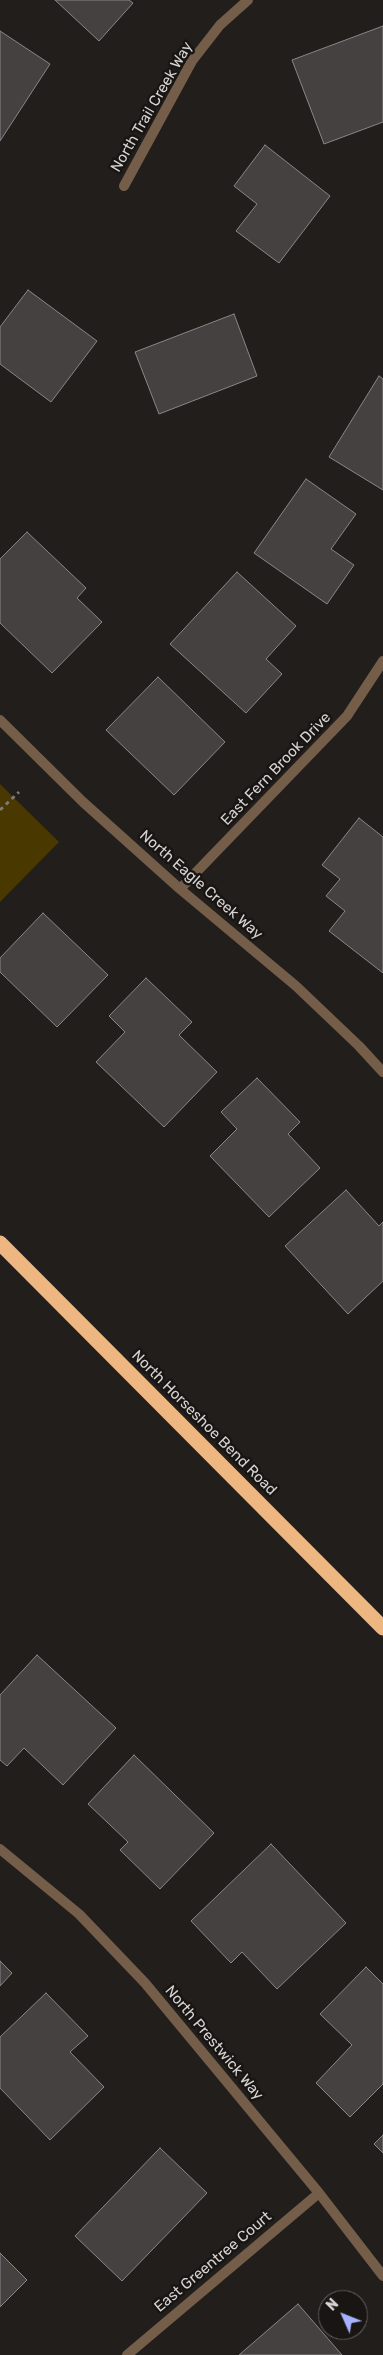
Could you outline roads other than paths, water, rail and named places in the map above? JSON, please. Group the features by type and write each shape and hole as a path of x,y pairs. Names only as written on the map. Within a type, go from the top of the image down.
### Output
{"highway":[{"name":"North Horseshoe Bend Road","path":"0,1243 383,1628"}],"street":[{"name":"North Trail Creek Way","path":"124,186 192,62 220,25 248,0"},
{"name":"East Fern Brook Drive","path":"180,889 347,716 383,661"},
{"name":"North Eagle Creek Way","path":"0,720 83,802 180,889 296,986 359,1046 383,1072"},
{"name":"North Prestwick Way","path":"0,1849 79,1914 145,1983 319,2193 383,2276"},
{"name":"East Greentree Court","path":"127,2355 319,2193"}]}
